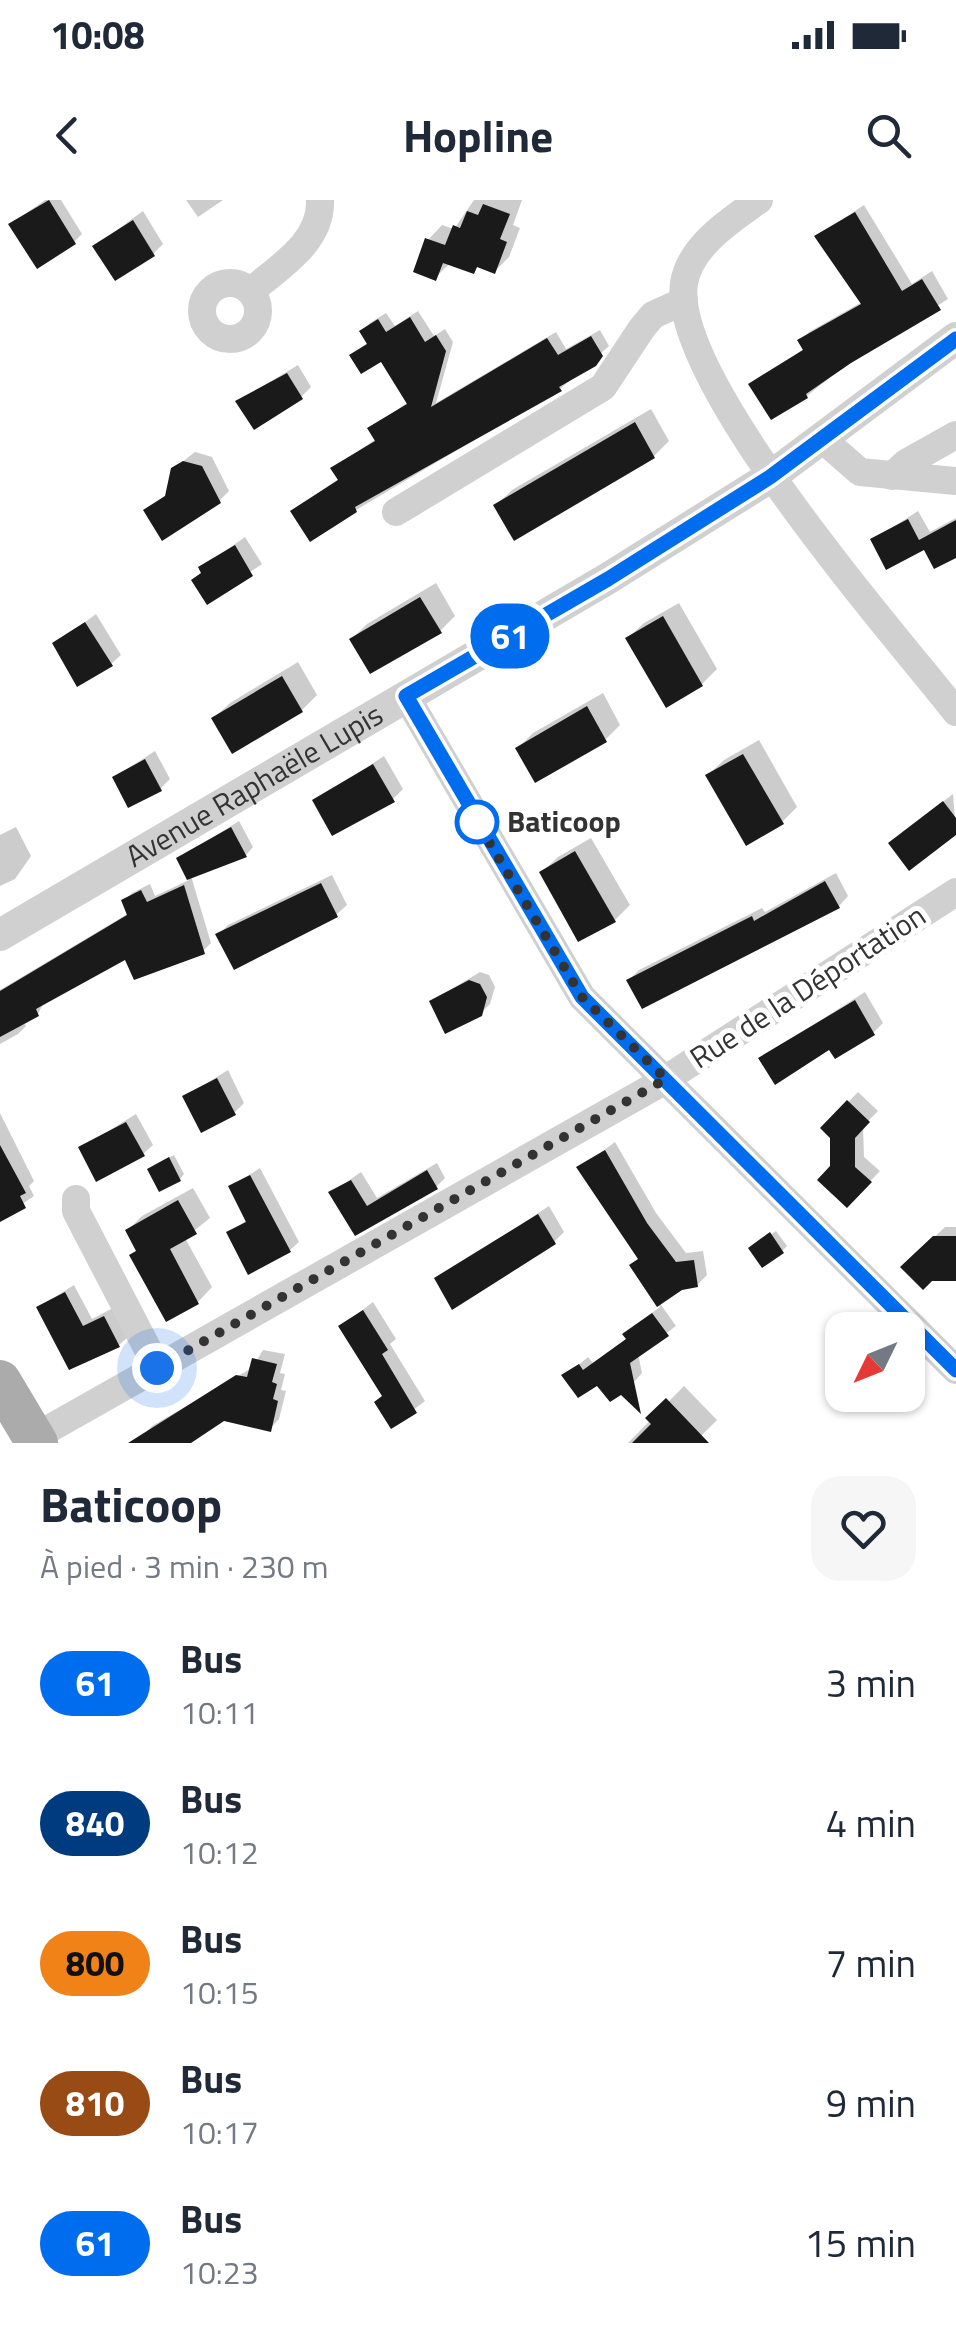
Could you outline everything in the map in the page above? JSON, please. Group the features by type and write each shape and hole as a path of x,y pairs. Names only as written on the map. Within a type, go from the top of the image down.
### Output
{"main road":[{"path":"0,1381 35,1440"}],"street":[{"path":"251,291 299,250 315,230 320,200"},
{"path":"759,200 699,250 684,283 684,301 706,368 770,477 956,712"},
{"path":"396,512 603,387 642,328 654,316 684,301"},
{"name":"Avenue Raphaële Lupis","path":"0,935 608,579 770,477 956,338"},
{"path":"892,476 906,462 956,435"},
{"path":"820,438 860,472 956,482"},
{"path":"406,696 562,969 582,997 956,1370"},
{"name":"Rue de la Déportation","path":"35,1440 666,1079 956,892"},
{"path":"76,1200 76,1211 157,1368"}],"building":[{"path":"49,200 76,244 37,269 8,224"},
{"path":"483,204 510,214 500,239 507,242 495,274 477,267 474,274 443,263 436,281 413,272 425,238 445,245 453,225 460,228 467,211 478,215"},
{"path":"855,212 902,291 922,279 941,310 851,363 806,394 808,398 771,420 748,384 803,350 797,340 861,304 814,236"},
{"path":"133,220 155,256 115,281 92,246"},
{"path":"410,317 425,342 436,335 446,351 431,407 547,338 558,355 591,336 603,356 596,366 559,387 562,391 355,507 357,512 310,542 290,511 338,480 330,468 375,441 367,428 407,404 381,362 361,374 349,355 367,344 359,331 378,319 386,332"},
{"path":"287,373 303,399 254,430 235,401"},
{"path":"635,422 655,458 514,541 493,505"},
{"path":"183,461 202,466 221,503 162,541 143,510 165,496 171,468"},
{"path":"908,519 919,540 956,520 956,558 934,569 924,550 886,570 870,539"},
{"path":"235,545 253,576 207,605 191,580 201,573 198,567"},
{"path":"420,597 442,633 370,674 349,639"},
{"path":"663,616 703,686 666,708 625,638"},
{"path":"85,622 113,666 77,687 52,643"},
{"path":"282,676 303,712 232,754 211,718"},
{"path":"587,706 607,742 535,783 515,748"},
{"path":"743,754 784,824 746,846 705,775"},
{"path":"145,759 162,791 128,808 112,777"},
{"path":"373,764 395,802 332,836 312,800"},
{"path":"943,801 956,818 956,835 909,871 888,843"},
{"path":"231,827 247,857 187,880 176,858"},
{"path":"575,851 616,922 578,942 539,872"},
{"path":"825,881 840,908 642,1009 626,980 752,916 754,921"},
{"path":"321,883 338,917 234,970 215,934"},
{"path":"184,885 205,954 134,980 125,960 36,1009 39,1016 0,1037 0,991 127,915 121,900 141,890 147,902"},
{"path":"469,980 480,984 487,997 482,1016 445,1034 429,1001"},
{"path":"855,1000 875,1035 835,1059 829,1050 775,1085 758,1058"},
{"path":"217,1078 236,1115 201,1133 182,1096"},
{"path":"847,1100 870,1122 855,1138 855,1167 872,1182 847,1208 817,1180 830,1166 830,1138 820,1128"},
{"path":"126,1122 145,1156 96,1182 78,1147"},
{"path":"0,1145 26,1193 20,1196 26,1208 0,1222"},
{"path":"605,1150 647,1223 676,1262 694,1260 698,1287 682,1290 657,1307 629,1265 638,1259 576,1167"},
{"path":"169,1157 181,1181 159,1192 147,1169"},
{"path":"427,1170 438,1189 355,1236 328,1192 351,1180 367,1206"},
{"path":"250,1175 291,1252 248,1275 226,1232 246,1222 228,1186"},
{"path":"178,1200 197,1234 170,1249 199,1304 166,1322 129,1255 136,1251 125,1230"},
{"path":"538,1214 556,1244 452,1310 434,1278"},
{"path":"770,1232 784,1253 762,1268 748,1248"},
{"path":"933,1236 956,1236 956,1281 932,1281 923,1290 900,1267"},
{"path":"65,1292 83,1326 104,1316 120,1347 69,1370 36,1307"},
{"path":"363,1310 388,1350 382,1354 417,1413 391,1429 374,1402 382,1396 338,1326"},
{"path":"652,1313 669,1336 630,1363 641,1414 621,1395 610,1402 597,1386 578,1398 561,1375 579,1364 583,1370 626,1339 622,1334"},
{"path":"252,1358 277,1364 272,1382 277,1384 273,1399 278,1401 271,1432 224,1421 191,1443 128,1443 236,1375 247,1377"},
{"path":"666,1398 709,1443 632,1443 651,1424 645,1418"}],"bus line":[{"name":"61","path":"956,339 770,477 608,579 406,696 562,969 582,997 956,1370"}],"place":[{"name":"Baticoop","path":"477,822"}],"route":[{"path":"157,1368 666,1079 582,997 477,822"}]}
